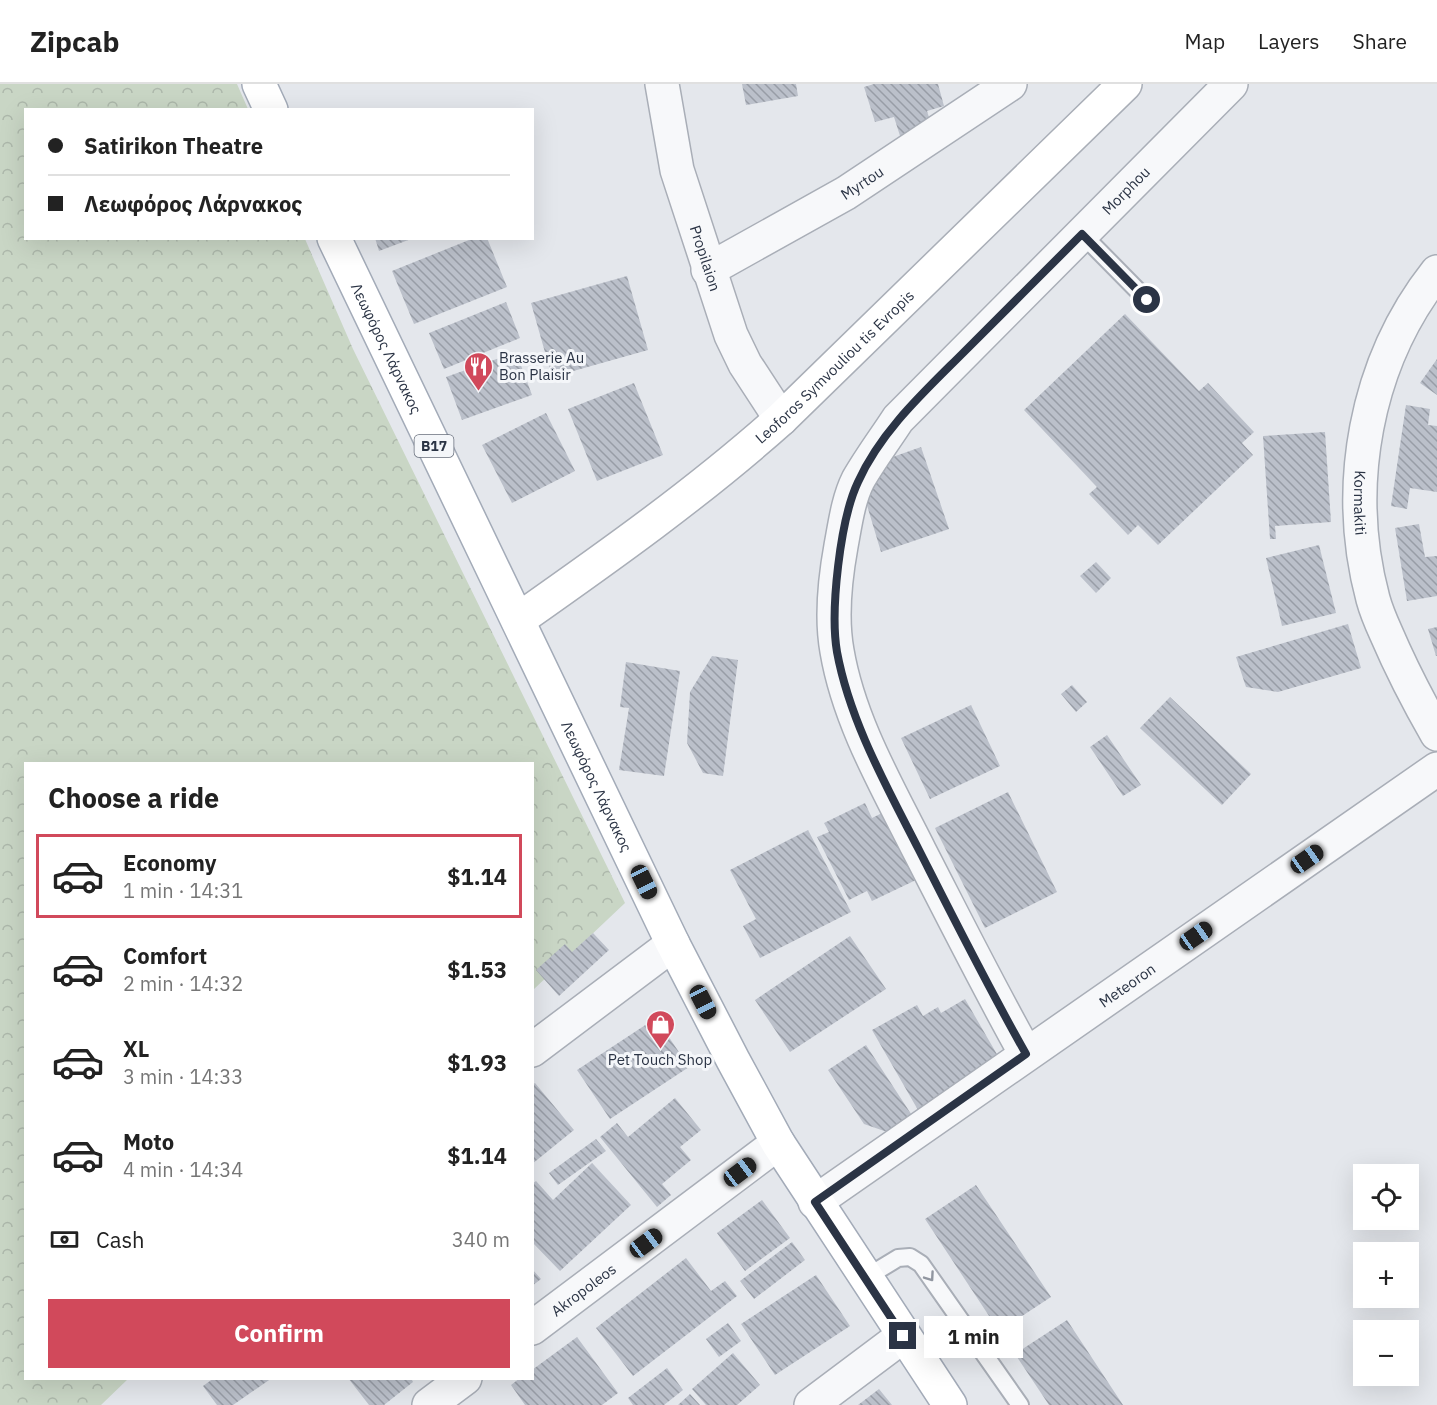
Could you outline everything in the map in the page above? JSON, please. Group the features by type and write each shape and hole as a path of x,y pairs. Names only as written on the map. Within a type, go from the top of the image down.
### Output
{"main road":[{"path":"259,84 270,108"},
{"name":"Leoforos Symvouliou tis Evropis","path":"518,620 693,494 781,419 1125,84"},
{"name":"Λεωφόρος Λάρνακος","path":"335,240 673,944 733,1060 778,1143 815,1202 950,1405"}],"street":[{"name":"Propilaion","path":"662,84 677,170 731,335 745,364 781,419"},
{"name":"Myrtou","path":"708,270 846,194 970,96 1010,84"},
{"name":"Morphou","path":"1026,1054 997,1002 868,746 844,683 837,649 835,616 838,563 848,512 857,482 898,419 1232,84"},
{"name":"Kormakiti","path":"1437,272 1409,311 1392,346 1377,388 1364,435 1359,520 1364,562 1373,601 1394,651 1437,734"},
{"name":"Meteoron","path":"815,1202 1437,769"},
{"path":"534,1048 673,944"},
{"name":"Akropoleos","path":"534,1326 778,1143"},
{"path":"811,1405 903,1336"},
{"path":"429,1405 462,1380"}],"lane":[{"path":"1082,234 1147,300"},
{"path":"865,1278 898,1258 910,1257 921,1264 1020,1405"}],"green space":[{"path":"0,84 237,84 248,108 24,108 24,240 305,240 353,349 625,903 534,989 534,762 24,762 24,1380 127,1380 101,1405 0,1405"}],"building":[{"path":"742,84 796,84 798,96 746,105"},
{"path":"874,84 938,84 944,106 927,111 933,130 901,139 894,117 875,122 864,87"},
{"path":"376,240 408,240 379,251"},
{"path":"469,240 488,240 507,287 414,324 392,271"},
{"path":"627,276 648,350 552,377 531,303"},
{"path":"506,302 520,338 444,369 429,333"},
{"path":"1125,314 1199,391 1208,383 1254,432 1242,443 1253,455 1158,545 1138,525 1128,535 1089,494 1097,487 1024,410"},
{"path":"516,352 532,395 462,420 446,377"},
{"path":"1437,359 1437,395 1420,383"},
{"path":"634,383 663,455 597,481 568,409"},
{"path":"1406,405 1430,409 1428,425 1437,426 1437,492 1410,488 1407,509 1391,506"},
{"path":"546,413 575,471 512,503 482,445"},
{"path":"1325,432 1331,522 1275,526 1276,539 1270,539 1263,436"},
{"path":"921,447 949,529 881,552 866,502 887,459"},
{"path":"1419,524 1425,557 1437,556 1437,596 1407,601 1395,528"},
{"path":"1319,545 1336,613 1282,626 1266,558"},
{"path":"1096,562 1111,578 1096,593 1080,576"},
{"path":"1348,624 1361,668 1278,692 1246,687 1236,657"},
{"path":"1437,627 1437,656 1436,656 1428,629"},
{"path":"712,656 738,660 723,776 703,773 687,743 690,692"},
{"path":"626,662 680,671 664,776 619,770 629,708 620,707"},
{"path":"1072,685 1087,702 1076,712 1061,694"},
{"path":"1170,697 1251,774 1222,805 1140,728"},
{"path":"971,705 1000,766 930,799 901,738"},
{"path":"1107,735 1141,785 1123,796 1090,747"},
{"path":"1008,792 1057,892 985,928 935,828"},
{"path":"865,803 872,818 882,813 916,880 872,901 867,891 849,900 817,837 829,832 824,823"},
{"path":"808,830 851,912 760,958 743,926 756,919 730,870"},
{"path":"593,933 609,950 559,996 536,970 565,944 572,952"},
{"path":"850,936 886,989 790,1052 755,1000"},
{"path":"965,999 1002,1063 918,1110 872,1030 917,1005 923,1016 938,1007 941,1013"},
{"path":"656,1018 689,1067 610,1119 577,1070"},
{"path":"866,1045 915,1120 893,1134 864,1124 828,1070"},
{"path":"534,1084 574,1130 534,1162"},
{"path":"675,1098 701,1130 680,1147 691,1160 662,1184 671,1195 657,1207 600,1137 617,1123 628,1137"},
{"path":"596,1139 606,1151 558,1185 549,1173"},
{"path":"592,1163 631,1205 560,1271 534,1244 534,1182 536,1181 553,1200"},
{"path":"976,1185 1051,1297 999,1331 925,1219"},
{"path":"762,1200 790,1238 745,1271 717,1233"},
{"path":"792,1242 805,1260 754,1299 740,1281"},
{"path":"686,1258 711,1291 725,1281 737,1296 633,1376 596,1328"},
{"path":"534,1271 541,1279 534,1284"},
{"path":"816,1275 850,1326 775,1375 741,1324"},
{"path":"1067,1320 1123,1405 1049,1405 1015,1354"},
{"path":"728,1323 741,1341 719,1357 706,1339"},
{"path":"577,1337 618,1393 602,1405 525,1405 511,1385 517,1380 534,1380 534,1369"},
{"path":"733,1353 760,1385 737,1405 706,1405 692,1389"},
{"path":"667,1368 683,1390 664,1405 633,1405 628,1398"},
{"path":"211,1380 269,1380 233,1405 217,1405 203,1386"},
{"path":"350,1380 412,1380 413,1382 384,1405 369,1405"},
{"path":"879,1389 892,1405 858,1405"},
{"path":"690,1394 700,1405 678,1405"}],"place":[{"name":"Brasserie Au Bon Plaisir","path":"478,392"},
{"name":"Pet Touch Shop","path":"660,1050"}],"route":[{"path":"903,1336 815,1202 1026,1054 997,1002 868,746 844,683 837,649 835,616 838,563 848,512 857,482 898,419 1082,234 1147,300"}]}
